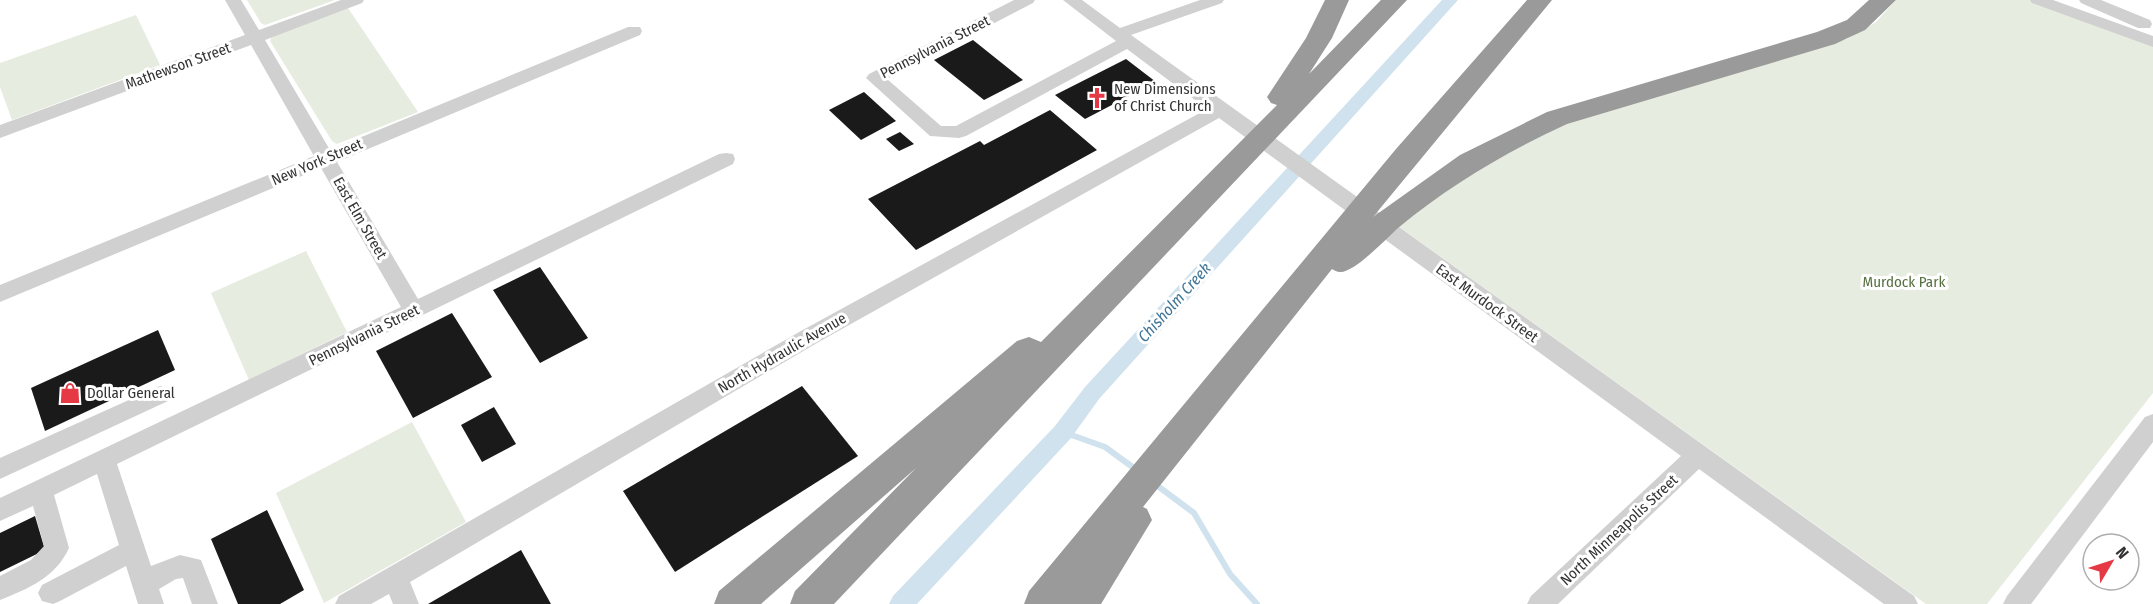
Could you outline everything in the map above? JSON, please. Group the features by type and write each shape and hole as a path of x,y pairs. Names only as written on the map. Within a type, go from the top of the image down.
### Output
{"highway":[{"path":"1220,183 1303,66 1336,0"},
{"path":"809,604 1144,256 1220,183 1395,0"},
{"path":"1043,604 1406,156 1540,0"},
{"path":"1269,326 1368,237 1421,194 1453,171 1524,132 1557,118 1826,38 1856,25 1884,0"},
{"path":"733,604 1024,354 1144,256"},
{"path":"1080,604 1217,390"}],"street":[{"name":"East Elm Street","path":"233,0 414,311"},
{"name":"Mathewson Street","path":"0,132 356,0"},
{"name":"Pennsylvania Street","path":"1027,0 874,78 937,132 959,132 1123,38"},
{"name":"East Murdock Street","path":"1071,0 1259,139 1905,604"},
{"path":"1123,38 1216,0"},
{"path":"2038,0 2153,42"},
{"path":"2087,0 2153,28"},
{"name":"New York Street","path":"0,294 634,31"},
{"name":"North Hydraulic Avenue","path":"348,604 809,337 1221,110"},
{"name":"Pennsylvania Street","path":"0,510 726,159"},
{"path":"0,588 43,567 52,558 57,548 34,494 10,465 160,395"},
{"path":"2016,604 2153,424"},
{"name":"North Minneapolis Street","path":"1540,604 1698,455"},
{"path":"104,460 147,594 178,566 186,565 192,568 205,604"},
{"path":"51,593 133,550"},
{"path":"395,577 406,604"}],"green space":[{"path":"247,0 335,0 265,25 261,23"},
{"name":"Murdock Park","path":"1896,0 2031,0 2153,44 2153,393 1987,604 1926,604 1398,226 1461,176 1569,122 1847,39 1876,22"},
{"path":"348,8 418,112 337,144 332,141 270,41 272,36"},
{"path":"136,15 160,65 12,120 0,87 0,63"},
{"path":"306,251 347,332 249,380 211,293"},
{"path":"412,422 466,522 324,603 276,493"}],"building":[{"path":"973,40 1023,80 984,100 934,60"},
{"path":"1126,59 1156,82 1085,119 1055,95"},
{"path":"864,92 896,121 861,140 829,110"},
{"path":"1050,110 1097,150 916,250 868,199 980,141 984,145"},
{"path":"900,132 914,144 899,151 886,139"},
{"path":"540,267 588,338 540,363 493,290"},
{"path":"452,313 492,377 413,418 376,351"},
{"path":"158,330 175,370 45,431 31,388"},
{"path":"802,386 858,456 675,572 623,491"},
{"path":"494,407 516,444 482,462 461,425"},
{"path":"267,510 304,590 280,604 238,604 211,539"},
{"path":"35,516 45,550 0,572 0,533"},
{"path":"521,550 551,604 428,604"}],"waterway":[{"name":"Chisholm Creek","path":"901,604 1063,432 1092,393 1450,0"},
{"path":"1063,432 1105,447 1138,471"},
{"path":"1155,484 1194,513 1230,574 1257,604"}],"place":[{"name":"New Dimensions of Christ Church","path":"1097,98"},
{"name":"Dollar General","path":"70,393"}]}
